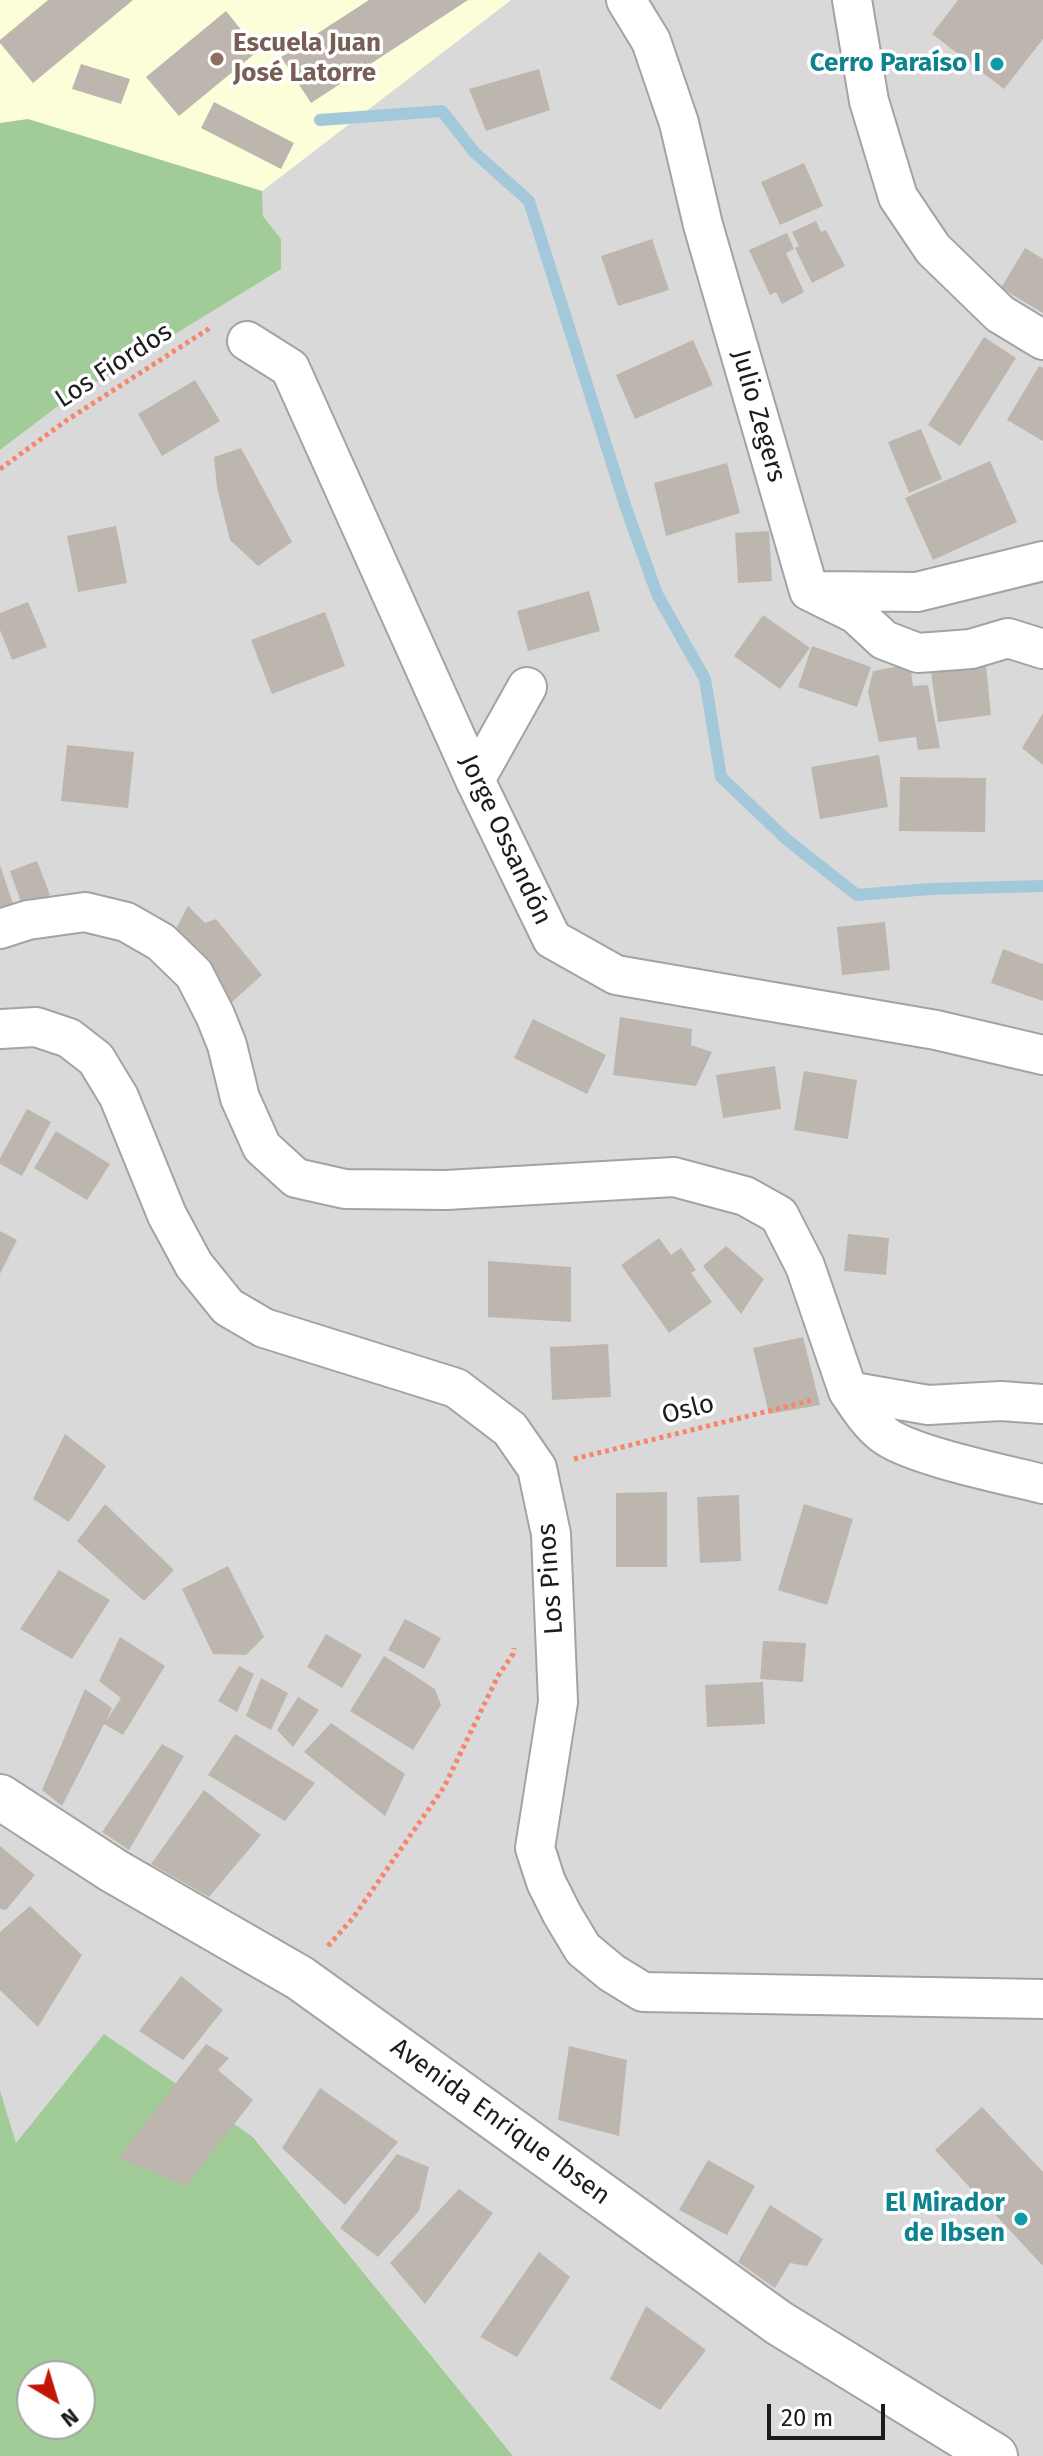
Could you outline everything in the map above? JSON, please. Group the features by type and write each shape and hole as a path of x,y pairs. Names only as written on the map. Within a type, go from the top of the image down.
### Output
{"street":[{"name":"Julio Zegers","path":"626,0 651,41 679,123 703,225 809,591"},
{"path":"852,0 869,101 898,197 933,249 1000,314 1043,340"},
{"name":"Jorge Ossandón","path":"247,341 290,368 475,780 552,939 616,975 936,1030 1043,1055"},
{"path":"809,591 917,592 1043,561"},
{"path":"809,591 856,614 884,640 918,653 971,649 1008,638 1043,649"},
{"path":"475,780 527,687"},
{"path":"0,929 28,920 85,912 126,922 161,942 194,974 215,1015 227,1045 240,1098 262,1147 296,1178 345,1189 446,1190 674,1177 745,1196 779,1215 805,1266 848,1391 862,1412 885,1436 920,1451 1043,1484"},
{"name":"Los Pinos","path":"0,1029 36,1027 69,1038 96,1059 119,1097 167,1215 194,1265 228,1307 264,1328 456,1388 510,1429 537,1468 551,1534 558,1702 535,1848 556,1904 583,1949 612,1973 643,1992 1043,1999"},
{"path":"848,1391 928,1405 1001,1401 1043,1404"},
{"name":"Avenida Enrique Ibsen","path":"0,1797 114,1871 300,1978 779,2323 995,2456"}],"path":[{"name":"Los Fiordos","path":"0,469 67,420 225,318 247,341"},
{"name":"Oslo","path":"537,1468 848,1391"},
{"path":"300,1978 353,1918 444,1787 498,1676 513,1654 514,1644"}],"shaded area":[{"name":"Escuela Juan José Latorre","path":"0,0 511,0 262,191 28,119 0,123"},
{"path":"511,0 1043,0 1043,2456 513,2456 253,2136 16,2144 0,2090 0,450 281,239 263,216 262,191"}],"green space":[{"path":"28,119 262,191 263,216 281,239 281,269 61,404 0,450 0,123"},
{"path":"104,2034 253,2137 513,2456 0,2456 0,2090 16,2143"}],"building":[{"path":"48,0 133,0 33,83 0,40"},
{"path":"369,0 468,0 311,103 281,57"},
{"name":"Cerro Paraíso I","path":"958,0 1043,0 1043,39 1004,89 932,34"},
{"path":"226,11 258,51 179,116 146,77"},
{"path":"81,64 130,79 121,104 72,89"},
{"path":"539,69 550,110 486,131 469,89"},
{"path":"214,102 294,143 281,169 201,128"},
{"path":"804,163 823,206 780,225 761,182"},
{"path":"816,221 821,232 826,230 845,266 812,283 795,248 799,246 792,232"},
{"path":"787,233 794,249 786,253 804,292 782,304 776,292 770,295 749,250"},
{"path":"652,239 669,290 618,306 601,256"},
{"path":"1025,248 1043,259 1043,313 1001,288"},
{"path":"984,337 1016,358 960,446 928,425"},
{"path":"693,340 713,385 635,419 616,375"},
{"path":"1039,366 1043,368 1043,441 1007,420"},
{"path":"195,380 220,421 162,456 138,414"},
{"path":"921,429 942,479 909,493 888,442"},
{"path":"241,448 292,542 258,566 230,540 217,487 214,457"},
{"path":"990,461 1017,522 933,560 905,498"},
{"path":"727,463 740,513 666,536 654,483"},
{"path":"116,526 127,583 78,592 67,536"},
{"path":"769,531 772,581 738,583 735,533"},
{"path":"589,591 600,631 528,651 517,611"},
{"path":"28,602 47,647 12,660 0,630 0,613"},
{"path":"325,612 345,666 272,694 251,640"},
{"path":"763,615 810,648 780,689 734,656"},
{"path":"812,646 871,667 857,707 798,687"},
{"path":"910,664 913,686 928,685 940,748 918,750 916,737 879,742 868,692 873,671"},
{"path":"986,665 991,715 938,722 931,672"},
{"path":"1043,713 1043,765 1022,748"},
{"path":"67,745 134,752 128,808 61,801"},
{"path":"879,755 888,807 820,819 811,767"},
{"path":"900,777 986,778 985,832 899,831"},
{"path":"37,861 50,895 22,905 10,871"},
{"path":"0,865 15,910 0,914"},
{"path":"188,906 205,923 216,919 262,975 232,1002 171,938"},
{"path":"885,922 890,970 842,975 837,927"},
{"path":"1003,949 1043,964 1043,1001 991,983"},
{"path":"620,1017 692,1029 691,1045 712,1052 696,1086 613,1075"},
{"path":"533,1019 606,1055 587,1094 514,1058"},
{"path":"775,1066 781,1109 723,1118 716,1075"},
{"path":"804,1071 857,1080 848,1139 794,1130"},
{"path":"27,1109 51,1122 22,1176 0,1164 0,1158"},
{"path":"56,1131 110,1164 87,1200 34,1168"},
{"path":"0,1231 17,1240 0,1274"},
{"path":"848,1234 889,1238 886,1275 844,1271"},
{"path":"659,1238 671,1255 681,1248 696,1270 691,1273 712,1302 669,1333 621,1265"},
{"path":"726,1246 764,1279 741,1314 703,1266"},
{"path":"488,1261 571,1267 571,1322 488,1317"},
{"path":"803,1337 820,1405 769,1414 753,1348"},
{"path":"608,1344 611,1397 552,1400 550,1347"},
{"path":"65,1434 106,1466 69,1522 33,1499"},
{"path":"667,1492 667,1567 616,1567 616,1493"},
{"path":"739,1495 741,1561 700,1563 697,1497"},
{"path":"105,1504 174,1570 144,1601 77,1541"},
{"path":"804,1504 853,1519 827,1605 778,1590"},
{"path":"228,1566 264,1637 246,1655 213,1654 182,1589"},
{"path":"59,1570 110,1600 72,1659 20,1629"},
{"path":"405,1619 441,1638 424,1669 388,1650"},
{"path":"326,1634 362,1655 342,1688 307,1667"},
{"path":"120,1637 165,1666 123,1735 104,1724 62,1806 42,1790 85,1689 112,1708 106,1721 121,1698 99,1681"},
{"path":"763,1641 806,1643 803,1682 760,1679"},
{"path":"384,1656 435,1689 441,1705 413,1750 350,1711"},
{"path":"239,1666 254,1674 237,1712 218,1701"},
{"path":"261,1678 288,1693 271,1730 246,1716"},
{"path":"763,1682 765,1724 707,1727 705,1685"},
{"path":"298,1697 319,1710 293,1747 277,1730"},
{"path":"331,1723 405,1774 385,1816 304,1752"},
{"path":"235,1734 315,1783 285,1821 208,1775"},
{"path":"162,1744 184,1756 129,1850 102,1832"},
{"path":"204,1790 261,1835 209,1897 151,1864"},
{"path":"0,1846 35,1875 6,1910 0,1909"},
{"path":"30,1906 82,1955 38,2027 0,1990 0,1932"},
{"path":"181,1976 223,2010 183,2060 139,2031"},
{"path":"206,2044 229,2058 218,2070 253,2100 186,2186 118,2158"},
{"path":"569,2046 627,2060 619,2136 558,2120"},
{"path":"320,2088 398,2142 345,2205 282,2148"},
{"name":"El Mirador de Ibsen","path":"982,2107 1043,2172 1043,2266 935,2150"},
{"path":"397,2154 429,2167 419,2211 378,2257 340,2228"},
{"path":"708,2160 755,2186 727,2235 679,2210"},
{"path":"459,2189 493,2213 425,2304 390,2263"},
{"path":"770,2205 823,2239 807,2266 790,2263 775,2288 738,2262"},
{"path":"539,2252 570,2277 517,2357 480,2337"},
{"path":"646,2306 706,2350 660,2410 610,2379"}],"waterway":[{"path":"320,120 442,111 474,152 529,201 626,508 657,594 705,679 721,777 786,839 857,895 930,889 1043,886"}],"place":[{"name":"Escuela Juan José Latorre","path":"217,59"},
{"name":"Cerro Paraíso I","path":"997,64"},
{"name":"El Mirador de Ibsen","path":"1021,2219"}]}
